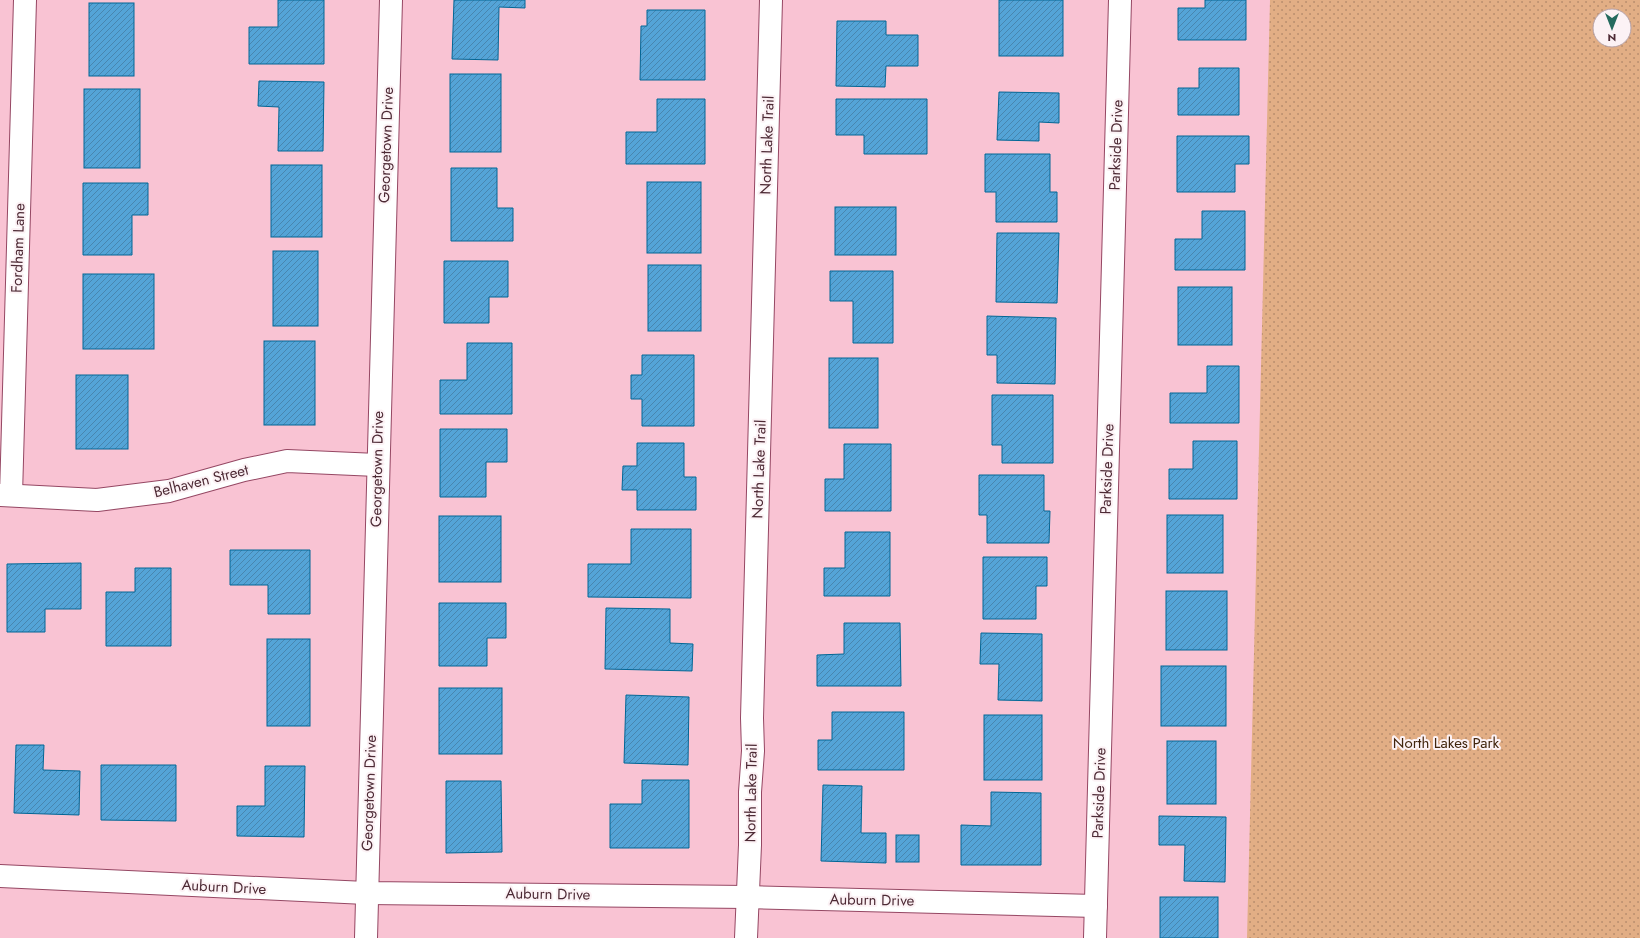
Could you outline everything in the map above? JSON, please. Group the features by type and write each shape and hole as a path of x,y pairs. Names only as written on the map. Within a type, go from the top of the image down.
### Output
{"street":[{"name":"Fordham Lane","path":"5,495 25,0"},
{"name":"Georgetown Drive","path":"366,938 377,465 391,0"},
{"name":"North Lake Trail","path":"746,938 750,845 750,792 753,751 752,718 771,0"},
{"name":"Parkside Drive","path":"1095,938 1120,0"},
{"name":"Belhaven Street","path":"5,495 97,500 169,491 244,470 287,461 377,465"},
{"name":"Auburn Drive","path":"0,876 366,893 747,897 1096,906"}],"green space":[{"name":"North Lakes Park","path":"1270,0 1640,0 1640,938 1247,938"}],"building":[{"path":"278,0 324,0 324,64 249,64 249,27 278,27"},
{"path":"454,0 525,0 525,8 499,7 498,60 452,59"},
{"path":"999,0 1063,0 1063,56 999,56"},
{"path":"1205,0 1246,0 1246,40 1178,40 1178,8 1205,8"},
{"path":"89,3 134,3 134,76 89,76"},
{"path":"647,10 705,10 705,80 640,80 641,26 647,26"},
{"path":"837,21 886,21 886,35 918,35 918,66 886,66 885,87 836,86"},
{"path":"1199,68 1239,68 1239,115 1178,115 1178,88 1199,88"},
{"path":"450,74 501,74 501,152 450,152"},
{"path":"259,81 324,82 323,151 278,151 279,107 258,106"},
{"path":"84,89 140,89 140,168 84,168"},
{"path":"999,92 1059,93 1059,123 1039,122 1039,141 997,140"},
{"path":"657,99 705,99 705,164 626,164 626,132 657,132"},
{"path":"836,99 927,99 927,154 864,154 864,135 836,135"},
{"path":"1177,136 1249,136 1249,164 1235,164 1235,192 1177,192"},
{"path":"985,154 1050,154 1050,192 1057,192 1057,222 996,222 996,192 985,192"},
{"path":"271,165 322,165 322,237 271,237"},
{"path":"451,168 497,168 497,208 513,208 513,241 451,241"},
{"path":"647,182 701,182 701,253 647,253"},
{"path":"83,183 148,183 148,215 132,215 132,255 83,255"},
{"path":"835,207 896,207 896,255 835,255"},
{"path":"1202,211 1245,211 1245,270 1175,270 1175,239 1202,239"},
{"path":"997,233 1059,233 1057,303 996,302"},
{"path":"273,251 318,251 318,326 273,326"},
{"path":"444,261 508,261 508,297 489,297 489,323 444,323"},
{"path":"648,265 701,265 701,331 648,331"},
{"path":"830,271 893,271 893,343 853,343 853,301 830,301"},
{"path":"83,274 154,274 154,349 83,349"},
{"path":"1178,287 1232,287 1232,345 1178,345"},
{"path":"987,316 1056,318 1055,384 997,383 997,355 987,355"},
{"path":"264,341 315,341 315,425 264,425"},
{"path":"467,343 512,343 512,414 440,414 440,380 467,380"},
{"path":"642,355 694,355 694,426 642,426 642,399 631,399 631,375 642,375"},
{"path":"829,358 878,358 878,428 829,428"},
{"path":"1207,366 1239,366 1239,423 1170,423 1170,393 1207,393"},
{"path":"76,375 128,375 128,449 76,449"},
{"path":"992,395 1053,395 1053,463 1002,463 1002,445 992,445"},
{"path":"440,429 507,429 507,462 486,462 486,497 440,497"},
{"path":"1193,441 1237,441 1237,499 1169,499 1169,469 1193,469"},
{"path":"637,443 684,443 684,477 696,477 696,510 637,510 637,490 622,490 623,466 637,466"},
{"path":"844,444 891,444 891,511 825,511 825,479 844,479"},
{"path":"979,475 1044,475 1044,511 1050,511 1049,543 987,543 987,515 979,515"},
{"path":"1167,515 1223,515 1223,573 1167,573"},
{"path":"439,516 501,516 501,582 439,582"},
{"path":"631,529 691,529 691,598 588,597 588,564 631,564"},
{"path":"845,532 890,532 890,596 824,596 824,568 845,568"},
{"path":"230,550 310,550 310,614 268,614 268,585 230,585"},
{"path":"983,557 1047,557 1047,586 1036,586 1036,619 983,619"},
{"path":"81,563 81,609 45,609 45,632 7,632 7,564"},
{"path":"135,568 171,568 171,646 106,646 106,592 135,592"},
{"path":"1166,591 1227,591 1227,650 1166,650"},
{"path":"439,603 506,603 506,638 487,638 487,666 439,666"},
{"path":"606,608 670,609 670,643 693,644 692,671 605,669"},
{"path":"844,623 900,623 901,686 817,686 817,655 844,654"},
{"path":"981,633 1042,634 1042,701 998,700 999,664 980,664"},
{"path":"267,639 310,639 310,726 267,726"},
{"path":"1161,666 1226,666 1226,726 1161,726"},
{"path":"439,688 502,688 502,754 439,754"},
{"path":"626,695 689,697 688,765 624,763"},
{"path":"832,712 904,712 904,770 818,770 818,740 832,740"},
{"path":"984,715 1042,715 1042,780 984,780"},
{"path":"1167,741 1216,741 1216,804 1167,804"},
{"path":"16,745 44,745 43,770 80,771 79,815 14,813"},
{"path":"101,765 176,765 176,821 101,820"},
{"path":"265,766 305,766 304,837 237,836 237,806 265,806"},
{"path":"642,780 689,780 689,848 610,848 610,804 642,804"},
{"path":"446,781 501,781 502,852 446,853"},
{"path":"823,785 862,786 861,833 886,833 886,863 821,861"},
{"path":"991,792 1041,793 1041,865 961,865 961,825 991,826"},
{"path":"1159,816 1226,817 1225,882 1184,881 1185,845 1159,845"},
{"path":"896,835 919,835 919,862 896,862"},
{"path":"1160,897 1218,897 1218,938 1160,938"}]}
